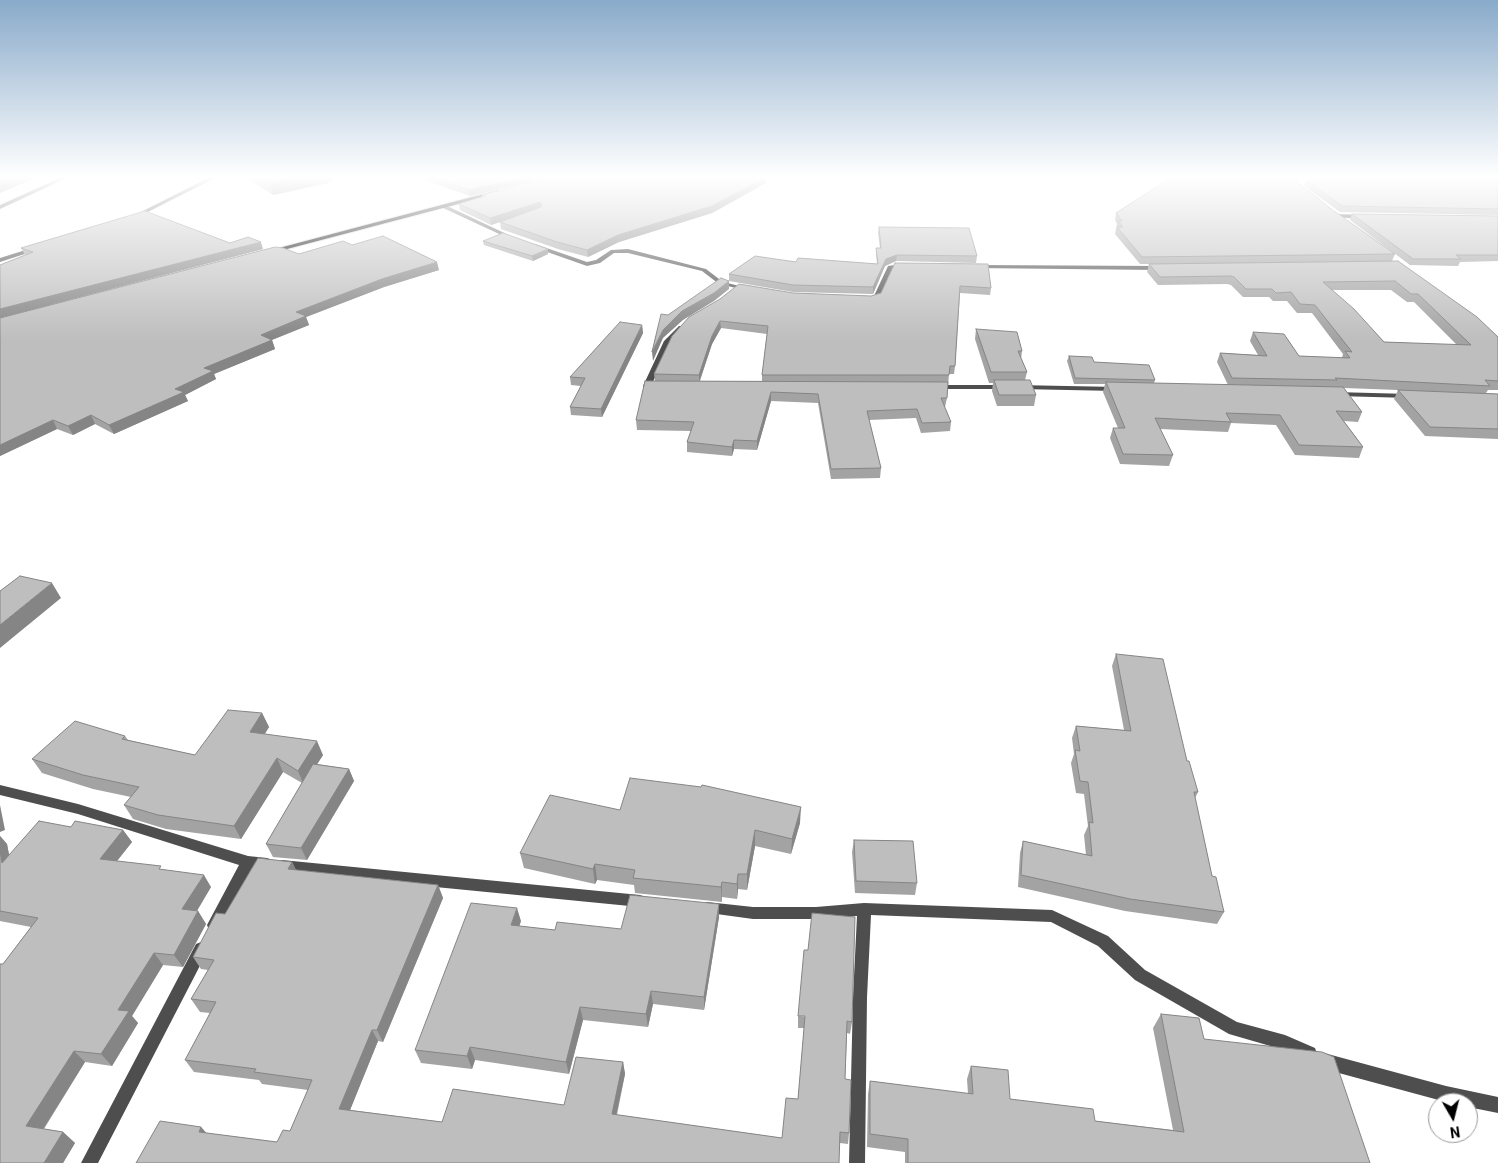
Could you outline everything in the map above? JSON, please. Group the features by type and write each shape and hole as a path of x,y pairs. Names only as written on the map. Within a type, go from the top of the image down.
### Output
{"main road":[{"path":"259,254 346,231"}],"street":[{"path":"495,231 516,239"},
{"path":"524,242 588,264 598,262 613,251 628,251 704,270 721,283 756,290"},
{"path":"0,260 37,248"},
{"path":"865,299 877,298 890,267 916,265"},
{"path":"972,267 1167,268"},
{"path":"731,293 738,287"},
{"path":"667,386 647,386 668,341 686,322"},
{"path":"920,386 1125,389"},
{"path":"1330,393 1419,396"},
{"path":"0,790 78,809 248,862 654,903"},
{"path":"89,1163 248,862"},
{"path":"694,907 753,913 816,913 864,909 1052,916 1103,941 1140,975 1234,1029 1285,1043 1332,1065 1446,1094 1498,1104"},
{"path":"857,1163 860,997 864,909"},
{"path":"1332,1065 1339,1083"}],"building":[{"path":"77,231 199,231 230,243 248,237 261,242 0,309 0,265 33,252 21,248"},
{"path":"526,231 630,231 587,250"},
{"path":"879,231 970,231 977,256 897,255 886,259 873,287 793,285 729,274 755,256 796,262 798,258 878,264 876,248 881,248"},
{"path":"1121,231 1363,231 1395,254 1142,257"},
{"path":"1375,231 1498,231 1498,255 1456,255 1461,259 1413,259"},
{"path":"503,233 548,249 532,256 483,241"},
{"path":"383,236 437,262 382,279 296,312 306,316 261,335 272,340 204,368 213,371 175,389 184,392 109,425 91,415 68,426 53,420 0,445 0,318 275,247 299,254 343,241 352,245"},
{"path":"1398,261 1477,317 1498,337 1498,381 1485,380 1490,386 1335,378 1337,380 1232,378 1220,353 1267,356 1253,332 1284,334 1299,356 1350,358 1345,351 1352,352 1315,305 1300,304 1291,292 1276,293 1272,289 1246,289 1234,277 1230,276 1160,277 1149,264","holes":["1395,281 1411,294 1418,294 1471,345 1384,342 1354,309 1323,282"]},
{"path":"895,263 988,264 991,288 960,286 955,366 950,366 949,375 762,375 768,326 720,321 712,336 699,375 654,374 672,336 689,317 720,299 739,284 793,293 871,296 881,293"},
{"path":"721,278 729,281 714,293 682,311 663,330 652,352 661,314 668,315"},
{"path":"620,322 642,325 601,409 570,407 585,378 570,377"},
{"path":"976,329 1017,332 1022,351 1018,351 1027,372 991,372"},
{"path":"1069,356 1092,357 1094,362 1149,365 1155,380 1075,378"},
{"path":"994,380 1030,380 1036,395 999,395"},
{"path":"645,381 948,382 947,398 941,398 951,422 922,423 917,409 867,411 881,468 831,469 818,394 771,392 757,441 734,440 732,447 687,442 694,422 636,420"},
{"path":"1106,382 1343,387 1362,412 1336,411 1363,447 1299,445 1280,415 1226,413 1231,422 1155,418 1173,455 1123,454 1113,428 1125,428"},
{"path":"1398,390 1498,394 1498,429 1430,427"},
{"path":"20,576 52,583 0,625 0,591"},
{"path":"1116,654 1163,659 1187,761 1189,761 1198,792 1194,792 1212,876 1216,877 1224,912 1130,899 1021,875 1023,841 1092,856 1089,822 1093,823 1088,782 1080,781 1075,750 1080,751 1076,726 1131,731"},
{"path":"228,710 262,713 250,732 317,741 298,771 277,758 234,826 158,815 124,805 139,787 83,775 32,759 75,721 125,736 122,739 195,755"},
{"path":"313,764 349,769 301,848 266,844"},
{"path":"630,778 701,787 702,785 801,807 792,839 755,830 747,874 738,874 737,884 722,882 721,887 633,878 635,870 595,864 593,869 520,853 550,795 620,810"},
{"path":"39,821 71,827 75,821 123,830 100,859 161,866 159,869 204,875 182,909 198,911 174,955 154,953 118,1010 129,1011 101,1054 74,1051 26,1126 63,1132 44,1163 0,1163 0,964 3,964 38,918 0,911 0,850 2,863"},
{"path":"854,840 913,841 917,883 856,881"},
{"path":"258,858 292,862 288,869 438,885 377,1030 372,1030 339,1109 442,1122 453,1089 564,1105 576,1057 623,1062 612,1114 782,1138 786,1098 798,1099 805,1016 798,1016 804,950 808,950 812,913 855,917 852,1022 847,1021 845,1079 851,1080 849,1133 840,1132 839,1163 136,1163 160,1121 201,1127 199,1132 277,1142 283,1130 290,1131 312,1080 254,1072 256,1069 185,1060 216,1002 191,999 214,960 193,957 216,913 225,914"},
{"path":"630,895 719,904 704,997 651,991 646,1014 580,1007 566,1062 470,1047 467,1056 415,1050 471,903 517,908 511,925 555,930 557,922 621,929"},
{"path":"1161,1014 1199,1018 1204,1039 1322,1052 1334,1057 1370,1163 908,1163 908,1139 870,1134 870,1081 973,1094 971,1066 1008,1070 1010,1099 1093,1109 1095,1121 1184,1132"}]}
